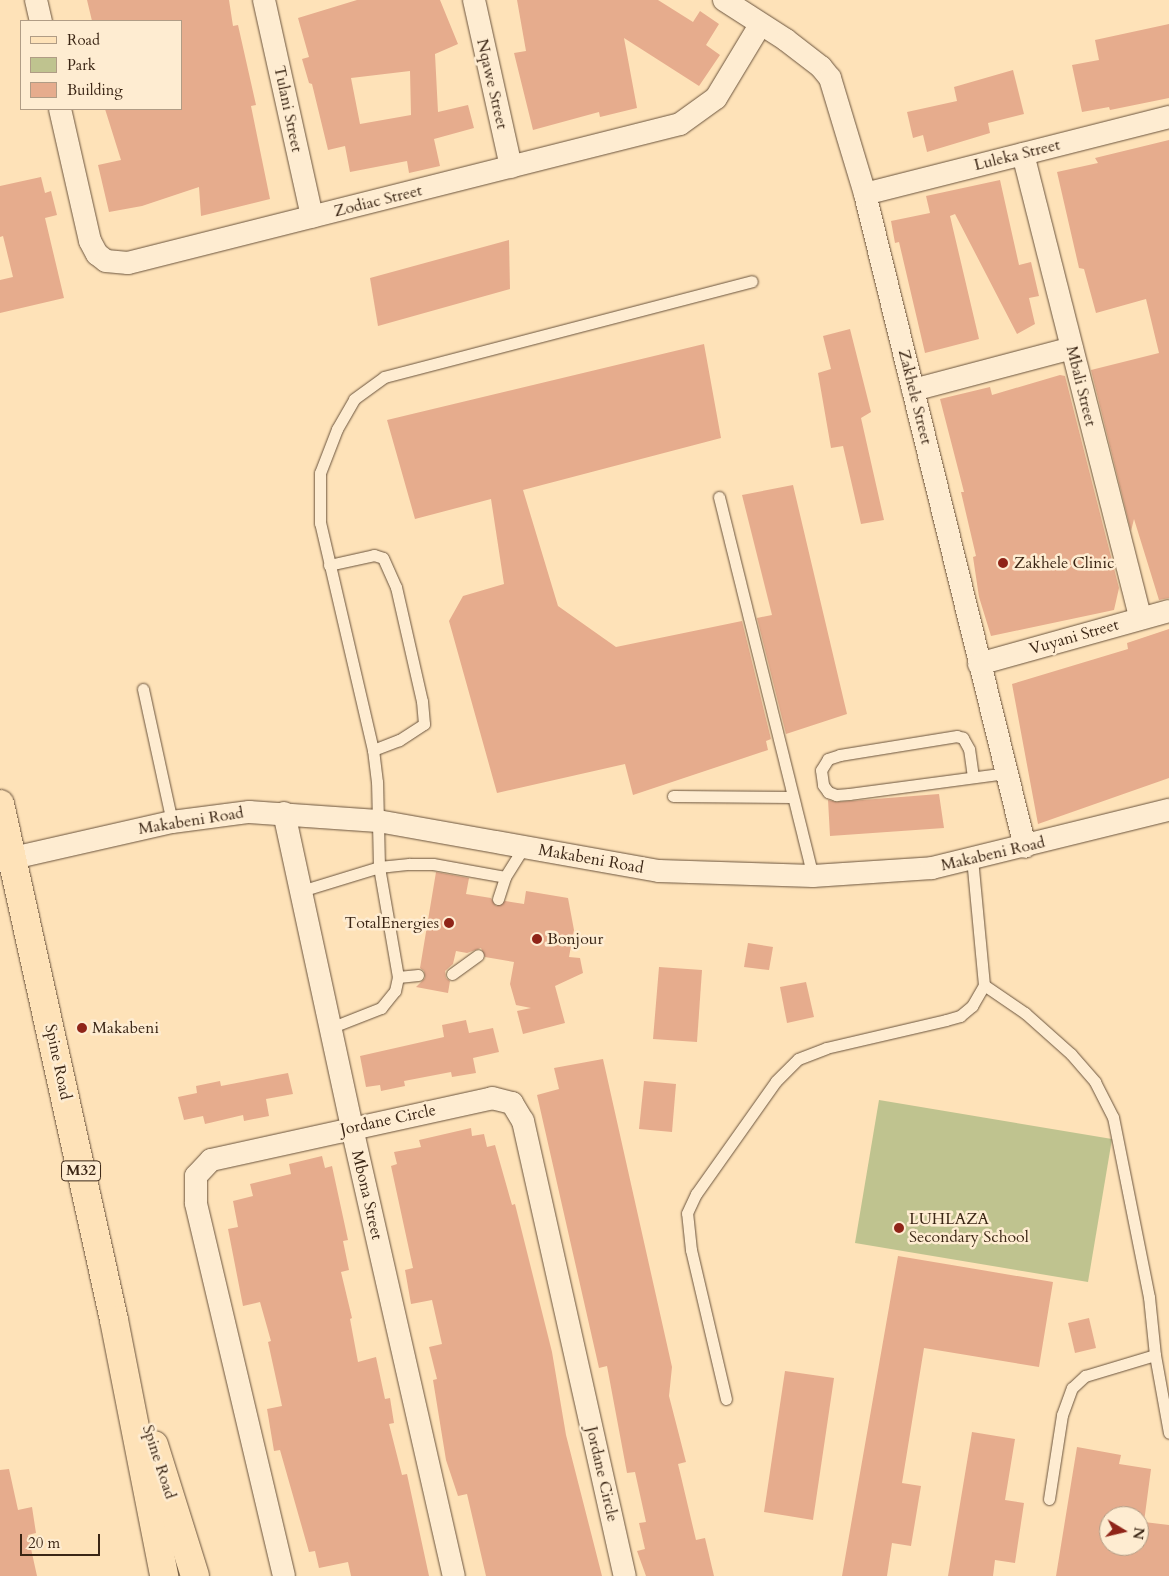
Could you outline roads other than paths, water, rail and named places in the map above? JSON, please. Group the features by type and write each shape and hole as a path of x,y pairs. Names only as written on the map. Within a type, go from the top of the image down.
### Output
{"main road":[{"name":"Spine Road","path":"0,804 7,860 114,1320 164,1576"},
{"name":"Spine Road","path":"114,1320 196,1576"}],"street":[{"path":"36,0 41,20"},
{"name":"Tulani Street","path":"264,0 312,217"},
{"name":"Nqawe Street","path":"474,0 511,167"},
{"name":"Zakhele Street","path":"724,0 786,40 821,67 830,78 865,194 1025,847"},
{"name":"Zodiac Street","path":"60,110 90,241 97,254 106,261 128,263 680,124 716,98 760,24"},
{"name":"Luleka Street","path":"865,194 1169,116"},
{"name":"Mbali Street","path":"1023,154 1140,618"},
{"path":"913,390 1072,348"},
{"name":"Vuyani Street","path":"980,664 1169,611"},
{"name":"Makabeni Road","path":"7,860 172,822 249,812 378,821 658,871 813,876 932,868 1025,847 1169,810"},
{"name":"Mbona Street","path":"284,813 352,1128 454,1576"},
{"name":"Jordane Circle","path":"284,1576 196,1203 196,1176 211,1160 492,1098 512,1103 518,1111 625,1576"}],"lane":[{"path":"330,1028 381,1008 395,991 398,977 379,867 378,821 372,750 320,523 320,473 354,399 384,377 752,282"},
{"path":"719,497 813,876"},
{"path":"330,565 374,555 383,558 396,587 422,701 424,724 399,740 372,750"},
{"path":"143,688 172,822"},
{"path":"973,777 970,749 963,738 957,736 840,755 828,759 821,770 823,785 828,792 836,795 1006,773"},
{"path":"673,796 792,797"},
{"path":"498,899 506,877 524,847"},
{"path":"726,1399 691,1250 688,1214 696,1194 776,1081 798,1059 826,1048 960,1016 972,1006 984,985 972,858"},
{"path":"301,891 379,867 433,864 506,877"},
{"path":"452,974 478,955"},
{"path":"398,977 418,975"},
{"path":"984,985 1025,1012 1071,1054 1095,1082 1113,1116 1150,1297 1155,1355 1169,1433"},
{"path":"1049,1499 1062,1415 1072,1388 1086,1376 1155,1355"}],"place":[{"name":"Zakhele Clinic","path":"1003,563"},
{"name":"TotalEnergies","path":"449,923"},
{"name":"Bonjour","path":"537,939"},
{"name":"Makabeni","path":"82,1028"},
{"name":"LUHLAZA Secondary School","path":"899,1228"}]}
